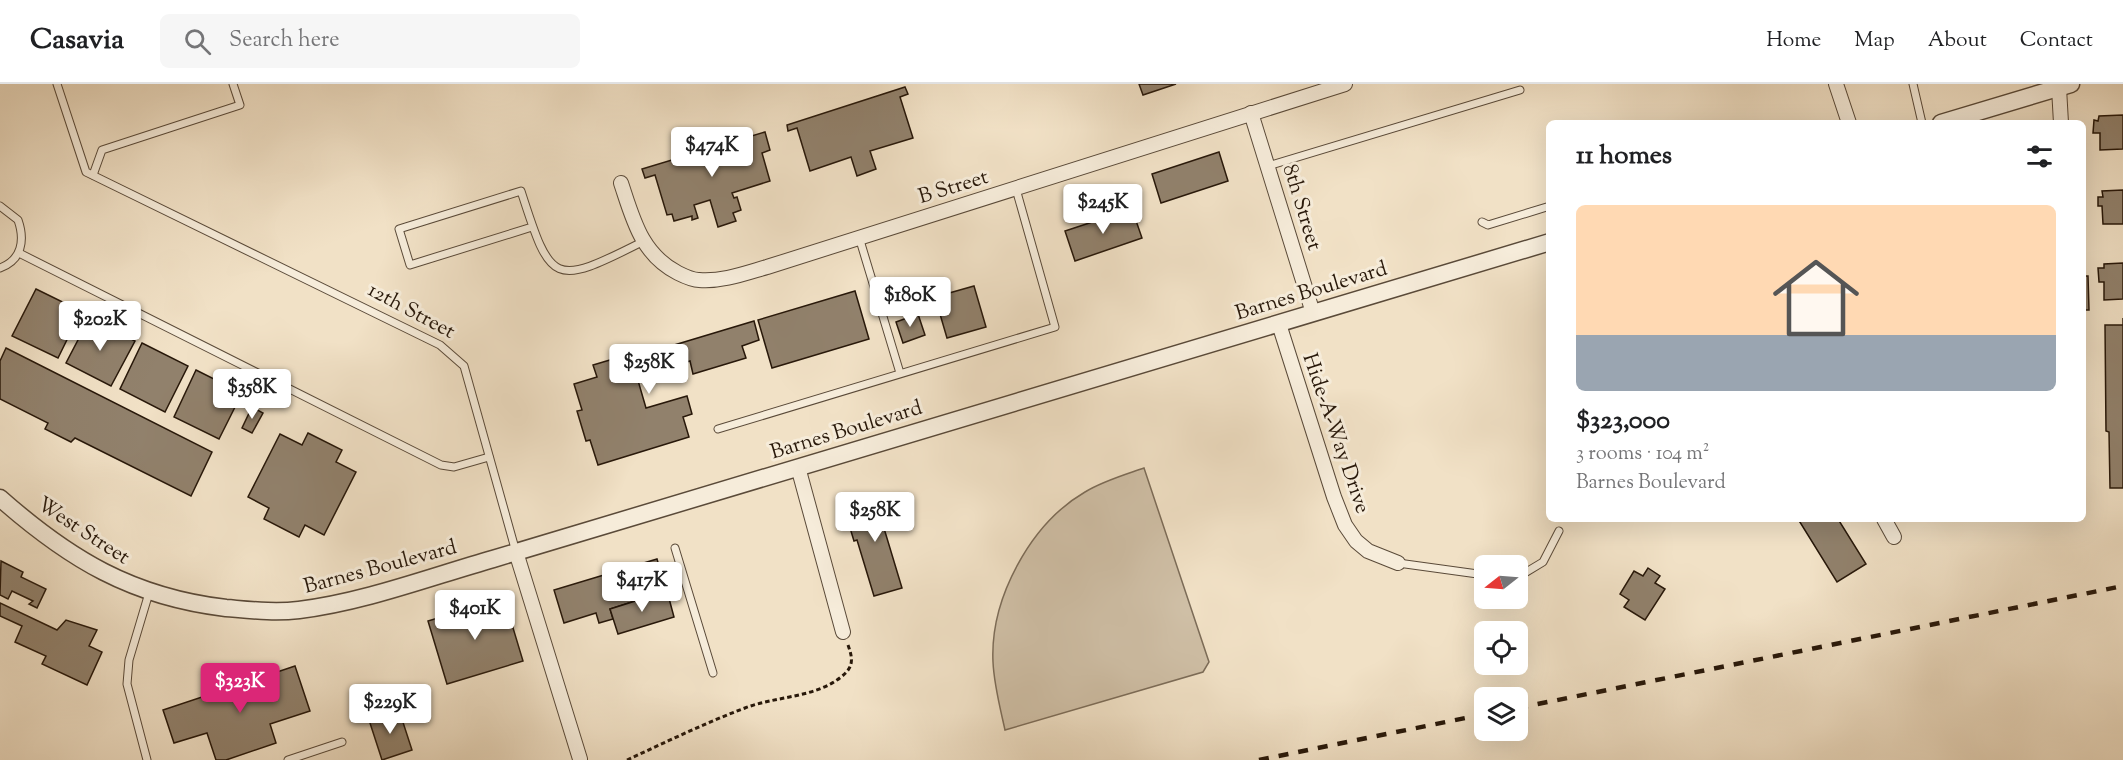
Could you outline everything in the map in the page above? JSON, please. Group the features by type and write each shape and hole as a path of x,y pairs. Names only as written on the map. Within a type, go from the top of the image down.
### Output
{"street":[{"name":"B Street","path":"621,183 642,242 666,267 697,280 740,274 1345,84"},
{"path":"1836,84 1848,120"},
{"path":"1951,120 2065,86 2061,120"},
{"name":"8th Street","path":"1251,113 1313,313"},
{"name":"Barnes Boulevard","path":"149,593 189,602 246,610 298,610 348,600 516,552 1546,243"},
{"name":"Hide-A-Way Drive","path":"1279,324 1334,497 1346,525 1356,541 1368,551 1398,563"},
{"path":"798,467 843,632"},
{"name":"West Street","path":"0,498 38,531 71,553 121,581 149,593"},
{"path":"1886,522 1894,537"},
{"name":"12th Street","path":"516,552 580,759"}],"lane":[{"path":"57,84 86,172 93,175 102,150 240,105 233,84"},
{"path":"1913,84 1921,120"},
{"path":"1268,166 1520,90"},
{"name":"12th Street","path":"93,175 440,345 464,366 516,552"},
{"path":"718,429 1055,327 1016,189"},
{"path":"532,227 410,266 399,229 521,191 532,227 538,247 548,262 561,270 576,271 592,267 642,242"},
{"path":"0,206 18,220 22,231 19,253 12,261 0,268"},
{"path":"1482,222 1488,225 1546,207"},
{"path":"859,237 900,373"},
{"path":"19,253 441,465 454,467 489,458"},
{"path":"1528,571 1543,562 1559,531"},
{"path":"675,548 713,673"},
{"path":"1398,563 1474,573"},
{"path":"147,760 127,684 129,660 149,593"},
{"path":"288,760 342,742"}],"path":[{"path":"627,760 747,707 826,688 843,676 852,665 853,657 843,632"}],"shaded area":[{"path":"1144,468 1209,662 1203,672 1005,730 995,679 994,638 998,613 1017,565 1047,523 1065,506 1099,485"}],"building":[{"path":"1139,84 1176,84 1143,95"},
{"path":"905,87 908,94 900,97 913,138 870,151 876,169 857,176 851,157 810,171 797,128 788,131 787,125"},
{"path":"2123,115 2123,149 2100,150 2100,133 2093,133 2094,120 2098,121 2099,116"},
{"path":"765,132 770,150 762,153 770,181 732,193 734,198 737,197 741,210 733,213 736,221 718,227 710,200 694,205 698,218 692,220 692,216 674,221 672,214 667,215 655,175 645,178 642,169"},
{"path":"1219,152 1228,181 1161,203 1152,174"},
{"path":"2123,190 2123,224 2103,224 2102,206 2098,206 2098,197 2103,197 2102,191"},
{"path":"1132,209 1142,238 1075,261 1065,231"},
{"path":"2123,263 2123,299 2104,300 2104,282 2099,282 2098,268 2104,268 2104,264"},
{"path":"2086,276 2088,276 2089,310 2086,310"},
{"path":"974,286 986,327 947,338 935,297"},
{"path":"36,289 81,311 58,358 12,336"},
{"path":"855,291 869,339 772,368 758,320"},
{"path":"918,314 925,335 903,343 896,322"},
{"path":"90,317 135,341 111,386 66,363"},
{"path":"754,321 759,340 742,346 746,358 693,374 690,361 637,377 646,408 687,396 692,414 683,417 689,437 598,465 590,440 586,441 577,411 582,410 574,384 597,377 593,365 620,357 621,361"},
{"path":"2105,325 2123,325 2123,488 2110,488 2109,432 2106,431"},
{"path":"142,343 188,366 165,412 120,389"},
{"path":"6,348 212,452 191,496 75,438 71,442 45,429 48,423 0,399 0,361"},
{"path":"196,370 242,393 219,439 174,417"},
{"path":"252,407 263,413 252,433 242,428"},
{"path":"308,433 342,450 336,462 356,472 324,535 305,525 299,537 264,519 269,508 248,497 280,434 302,445"},
{"path":"885,496 893,522 883,525 902,588 874,596 857,540 854,541 844,508"},
{"path":"1800,522 1840,522 1866,564 1837,582"},
{"path":"657,559 666,591 610,609 613,619 599,623 596,613 564,623 554,590"},
{"path":"1,561 23,572 21,577 46,589 37,608 29,604 33,601 12,591 8,599 0,595"},
{"path":"1648,568 1660,576 1655,583 1665,589 1645,620 1624,607 1629,600 1620,594 1634,571 1643,576"},
{"path":"667,591 674,617 618,634 610,609"},
{"path":"504,598 523,661 447,684 428,621"},
{"path":"0,603 57,630 66,620 97,630 89,646 102,652 87,685 42,664 46,656 15,642 22,626 0,616"},
{"path":"295,666 310,711 270,724 276,743 226,760 216,760 207,733 174,743 163,710"},
{"path":"399,710 412,750 382,760 369,720"}],"railway":[{"path":"1528,706 2123,586"},
{"path":"1259,760 1474,716"}]}
